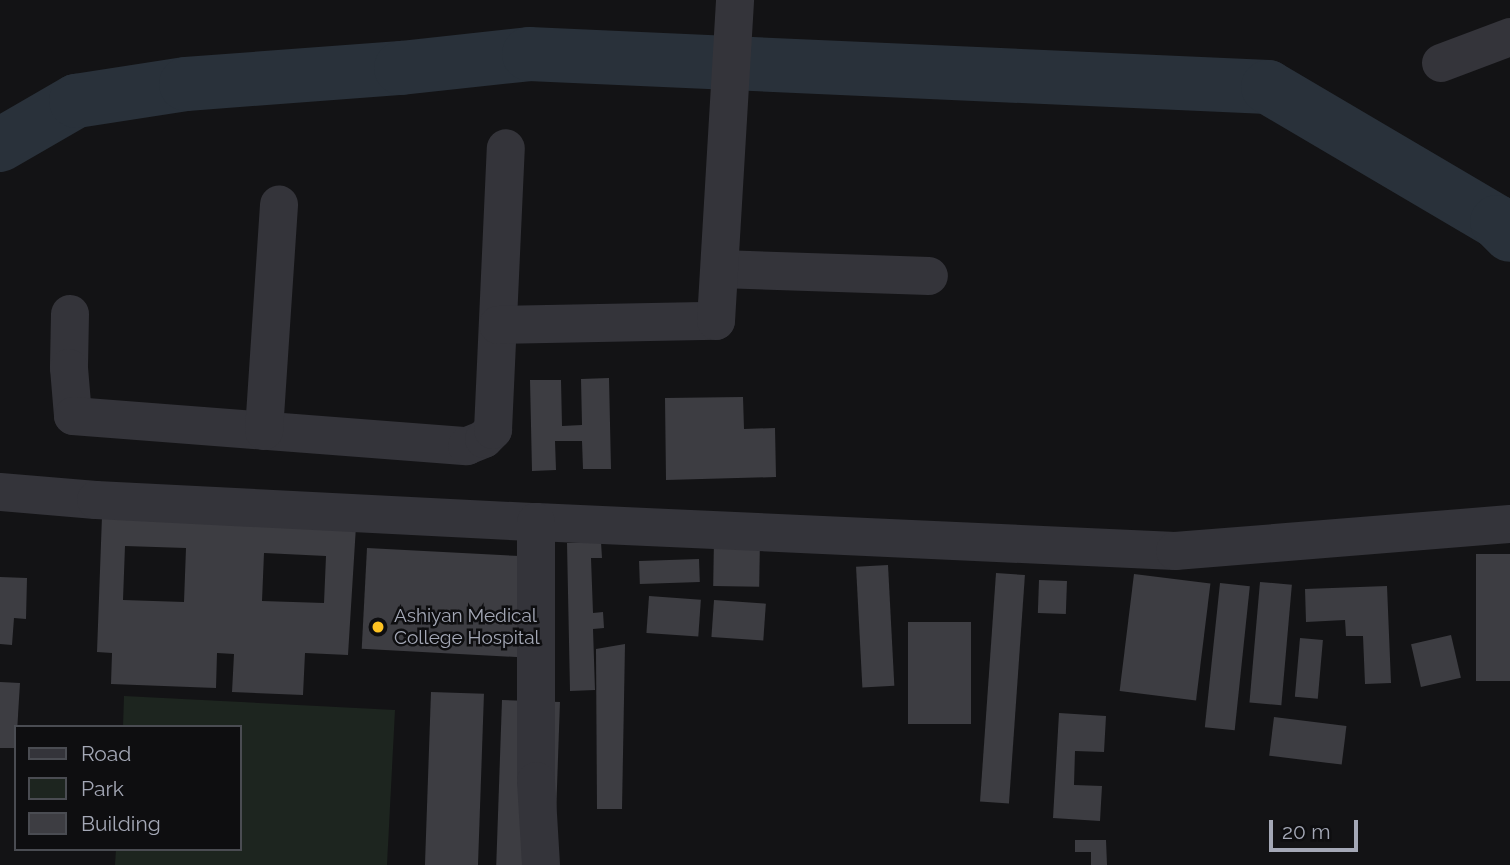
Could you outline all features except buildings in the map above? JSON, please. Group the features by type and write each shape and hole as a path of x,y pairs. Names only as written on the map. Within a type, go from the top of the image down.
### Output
{"street":[{"path":"498,325 716,321 735,0"},
{"path":"1441,63 1510,37"},
{"path":"70,314 73,416 467,446 484,439 493,430 506,148"},
{"path":"264,431 279,204"},
{"path":"720,269 929,276"},
{"path":"0,492 96,500 1175,551 1510,524"},
{"path":"536,522 536,781 541,865"}],"green space":[{"path":"124,696 395,710 387,865 115,865 116,851 242,851 242,725 123,725"}],"waterway":[{"path":"0,145 76,101 186,84 401,68 529,54 1268,87 1497,222 1510,235"}],"place":[{"name":"Ashiyan Medical College Hospital","path":"378,627"}]}
